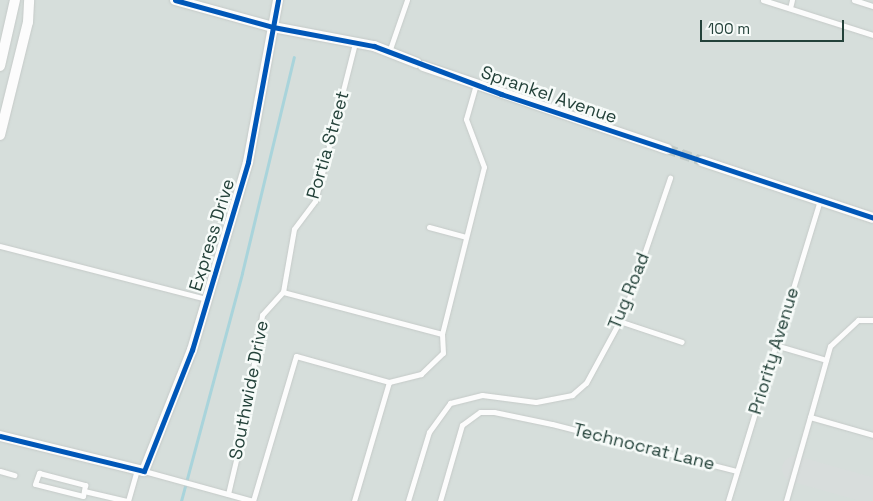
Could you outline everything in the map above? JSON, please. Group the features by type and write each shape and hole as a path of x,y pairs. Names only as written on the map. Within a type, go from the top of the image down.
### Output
{"street":[{"path":"0,66 15,0"},
{"path":"0,135 28,22 29,0"},
{"name":"Sprankel Avenue","path":"175,0 273,27 355,42 667,149"},
{"name":"Express Drive","path":"140,470 192,350 248,162 278,0"},
{"path":"702,161 820,202 873,218"},
{"path":"0,436 140,470"}],"lane":[{"path":"389,53 407,0"},
{"path":"763,0 873,35"},
{"path":"790,8 792,0"},
{"path":"854,0 873,6"},
{"name":"Portia Street","path":"283,292 294,228 315,201 355,42"},
{"path":"84,491 127,501 140,470 253,501 296,356 389,382 421,374 443,353 442,334 484,167 466,119 476,85"},
{"name":"Tug Road","path":"408,501 429,432 450,403 482,395 536,402 572,395 586,383 630,301 670,178"},
{"name":"Priority Avenue","path":"728,501 820,202"},
{"path":"430,227 466,236"},
{"path":"0,246 207,299"},
{"path":"283,292 442,334"},
{"name":"Southwide Drive","path":"228,494 242,435 262,315 283,292"},
{"path":"786,501 830,346 858,320 873,320"},
{"path":"619,321 682,342"},
{"path":"775,345 826,360"},
{"path":"354,501 389,382"},
{"name":"Technocrat Lane","path":"440,501 462,425 470,417 494,412 552,424 736,471"},
{"path":"810,417 873,435"},
{"path":"0,471 14,475"},
{"path":"39,473 85,485 84,491 83,496 35,484 39,473"}],"shaded area":[{"path":"0,0 873,0 873,501 0,501"}],"waterway":[{"path":"181,501 242,273 294,57"}],"taxiway":[{"path":"795,469 873,491"}],"tunnel":[{"path":"667,149 702,161"}],"cycle path":[{"path":"175,0 273,27 374,46 501,94 873,218"},
{"path":"0,436 144,471 192,350 248,162 278,0"}]}
